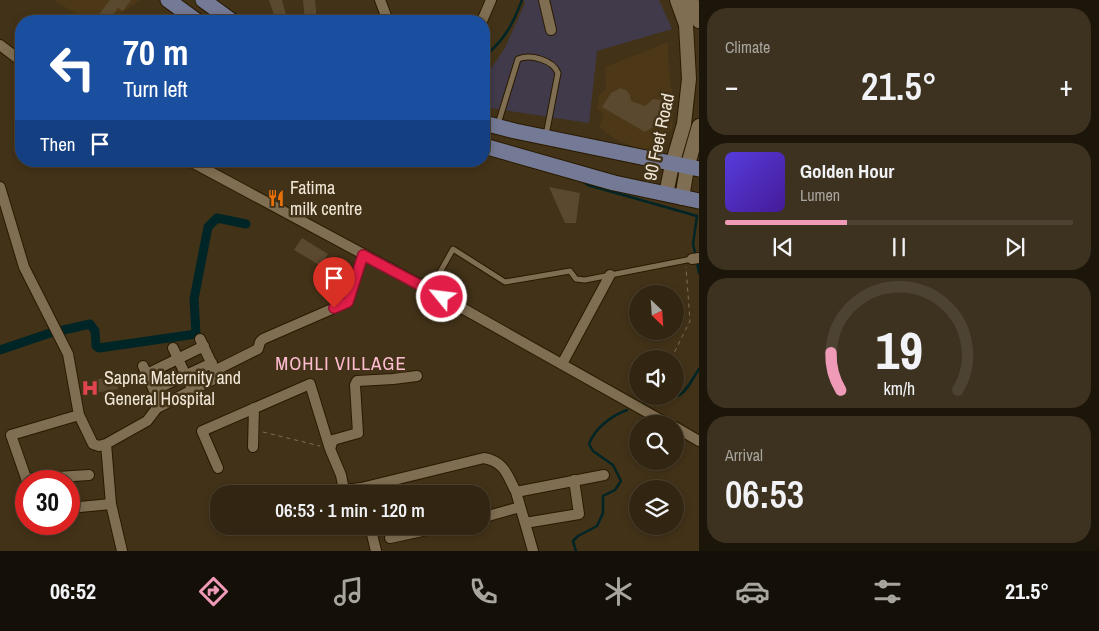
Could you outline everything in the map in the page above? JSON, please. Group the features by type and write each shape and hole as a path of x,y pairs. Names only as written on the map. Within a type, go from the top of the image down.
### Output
{"main road":[{"path":"168,0 189,15"},
{"path":"203,0 224,15"},
{"path":"490,125 693,169"},
{"path":"490,148 614,183 699,201"}],"street":[{"path":"380,0 386,15"},
{"path":"485,15 491,0"},
{"path":"544,0 551,30"},
{"name":"90 Feet Road","path":"666,194 684,124 689,79 686,25 677,0"},
{"path":"691,0 699,21"},
{"path":"0,45 15,56"},
{"name":"90 Feet Road","path":"682,198 693,169 699,126"},
{"path":"201,167 430,290 652,415"},
{"path":"0,187 24,267 68,354 79,415 94,444 98,446 106,444 147,421 157,408 193,391 218,377 202,343 179,359 145,370 161,406"},
{"path":"154,390 186,375 258,349 260,342 269,336 348,302 363,255"},
{"path":"562,364 610,276"},
{"path":"173,348 193,391"},
{"path":"330,449 333,440 358,433 355,385 357,381 393,380 417,376"},
{"path":"218,468 202,431 310,384 343,485"},
{"path":"253,447 254,408"},
{"path":"23,470 11,436 79,415"},
{"path":"684,433 699,441"},
{"path":"106,444 111,504 122,551"},
{"path":"383,485 484,458 495,460 505,469 516,492 533,551"},
{"path":"80,476 90,475"},
{"path":"516,492 604,475"},
{"path":"525,523 579,514 574,480"},
{"path":"80,507 111,504"},
{"path":"490,515 520,507"},
{"path":"372,535 376,551"},
{"path":"390,538 404,535"}],"lane":[{"path":"490,125 518,60 528,57 551,63 558,73 546,138"},
{"path":"430,290 453,249 505,282 570,271 576,278 585,280 692,259"}],"path":[{"path":"676,350 690,321 692,259"},
{"path":"254,430 330,449"}],"shaded area":[{"path":"54,0 140,0 119,15 78,15"},
{"path":"524,0 659,0 672,29 597,51 589,123 490,108 490,70 505,48 525,3"},
{"path":"668,42 669,71 674,106 672,129 645,151 615,139 599,127 604,114 597,109 599,96 606,89 605,67"}],"building":[{"path":"110,0 131,0 123,11 118,8 113,15 99,15"},
{"path":"269,0 282,0 286,15 274,15"},
{"path":"303,0 315,0 316,15 304,15"},
{"path":"620,88 626,90 630,95 631,101 645,106 653,99 661,100 669,105 671,112 662,122 645,132 602,107 611,93"},
{"path":"549,187 580,193 576,223 565,223"},
{"path":"302,238 328,254 321,266 294,250"},
{"path":"116,376 118,389 95,393 93,380"}],"waterway":[{"path":"490,51 507,32 522,0"},
{"path":"582,181 588,185 697,216 693,244 696,257"},
{"path":"0,350 50,333 90,324 95,331 96,346 99,348 196,334 194,299 208,227 217,218 246,224"},
{"path":"697,262 699,273"},
{"path":"684,391 699,369"},
{"path":"576,551 573,541 578,536 597,526 603,513 603,496 615,490 621,481 613,465 593,451 589,444 595,433 604,423 627,410"}],"place":[{"name":"Fatima milk centre","path":"276,198"},
{"name":"Sapna Maternity and General Hospital","path":"90,388"}],"district":[{"name":"MOHLI VILLAGE","path":"341,363"}],"route":[{"path":"334,308 348,302 363,255 442,297"}]}
